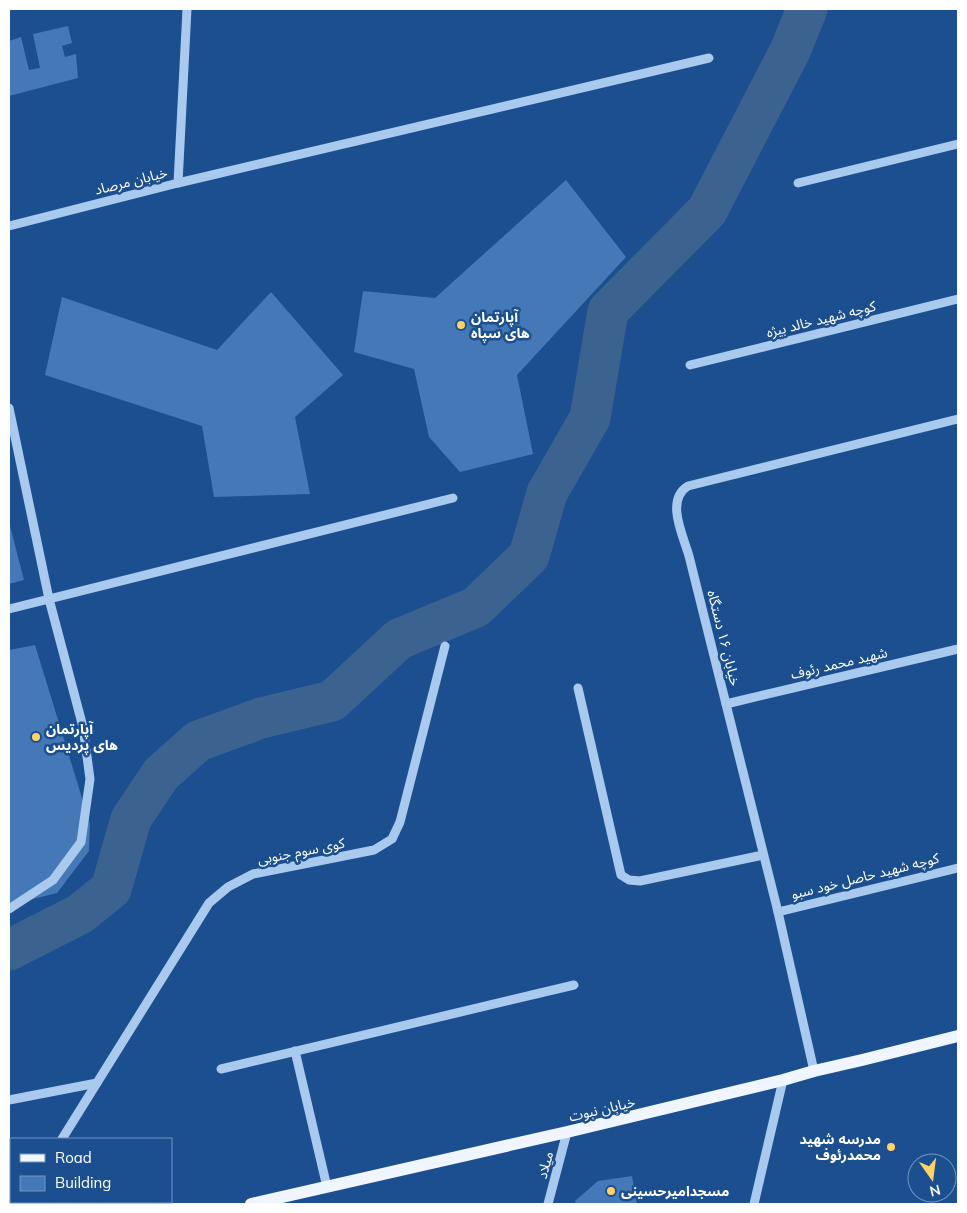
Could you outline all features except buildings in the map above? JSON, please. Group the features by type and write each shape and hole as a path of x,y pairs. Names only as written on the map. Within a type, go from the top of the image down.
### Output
{"main road":[{"name":"خیابان نبوت","path":"250,1204 567,1132 958,1036"}],"street":[{"name":"خیابان مرصاد","path":"9,226 178,183 188,9"},
{"path":"178,183 708,58"},
{"path":"798,184 958,144"},
{"name":"کوچه شهید خالد بیژه","path":"690,365 958,299"},
{"path":"9,408 49,599 83,726 90,778 81,842 53,880 9,909"},
{"name":"خیابان ۱۶ دستگاه","path":"814,1071 778,912 689,556 678,519 677,500 679,494 688,486 958,419"},
{"path":"9,609 453,498"},
{"name":"کوی سوم جنوبی","path":"63,1138 209,903 228,887 253,874 374,850 392,839 400,822 444,646"},
{"name":"شهید محمد رئوف","path":"726,704 958,648"},
{"path":"578,688 621,875 629,880 640,881 763,854"},
{"name":"کوچه شهید حاصل خود سبو","path":"778,912 958,868"},
{"path":"221,1069 574,984"},
{"path":"295,1051 327,1187"},
{"path":"754,1204 783,1080"},
{"path":"9,1100 97,1083"},
{"name":"میلاد","path":"548,1204 567,1132"}],"waterway":[{"path":"9,950 80,914 111,889 131,819 161,774 198,741 261,718 332,701 399,639 476,607 529,556 547,493 590,418 608,311 707,211 790,51 807,9"}],"place":[{"name":"آپارتمان های سپاه","path":"461,325"},
{"name":"آپارتمان های پردیس","path":"36,737"},
{"name":"مدرسه شهید محمدرئوف","path":"891,1147"},
{"name":"مسجدامیرحسینی","path":"611,1191"}]}
